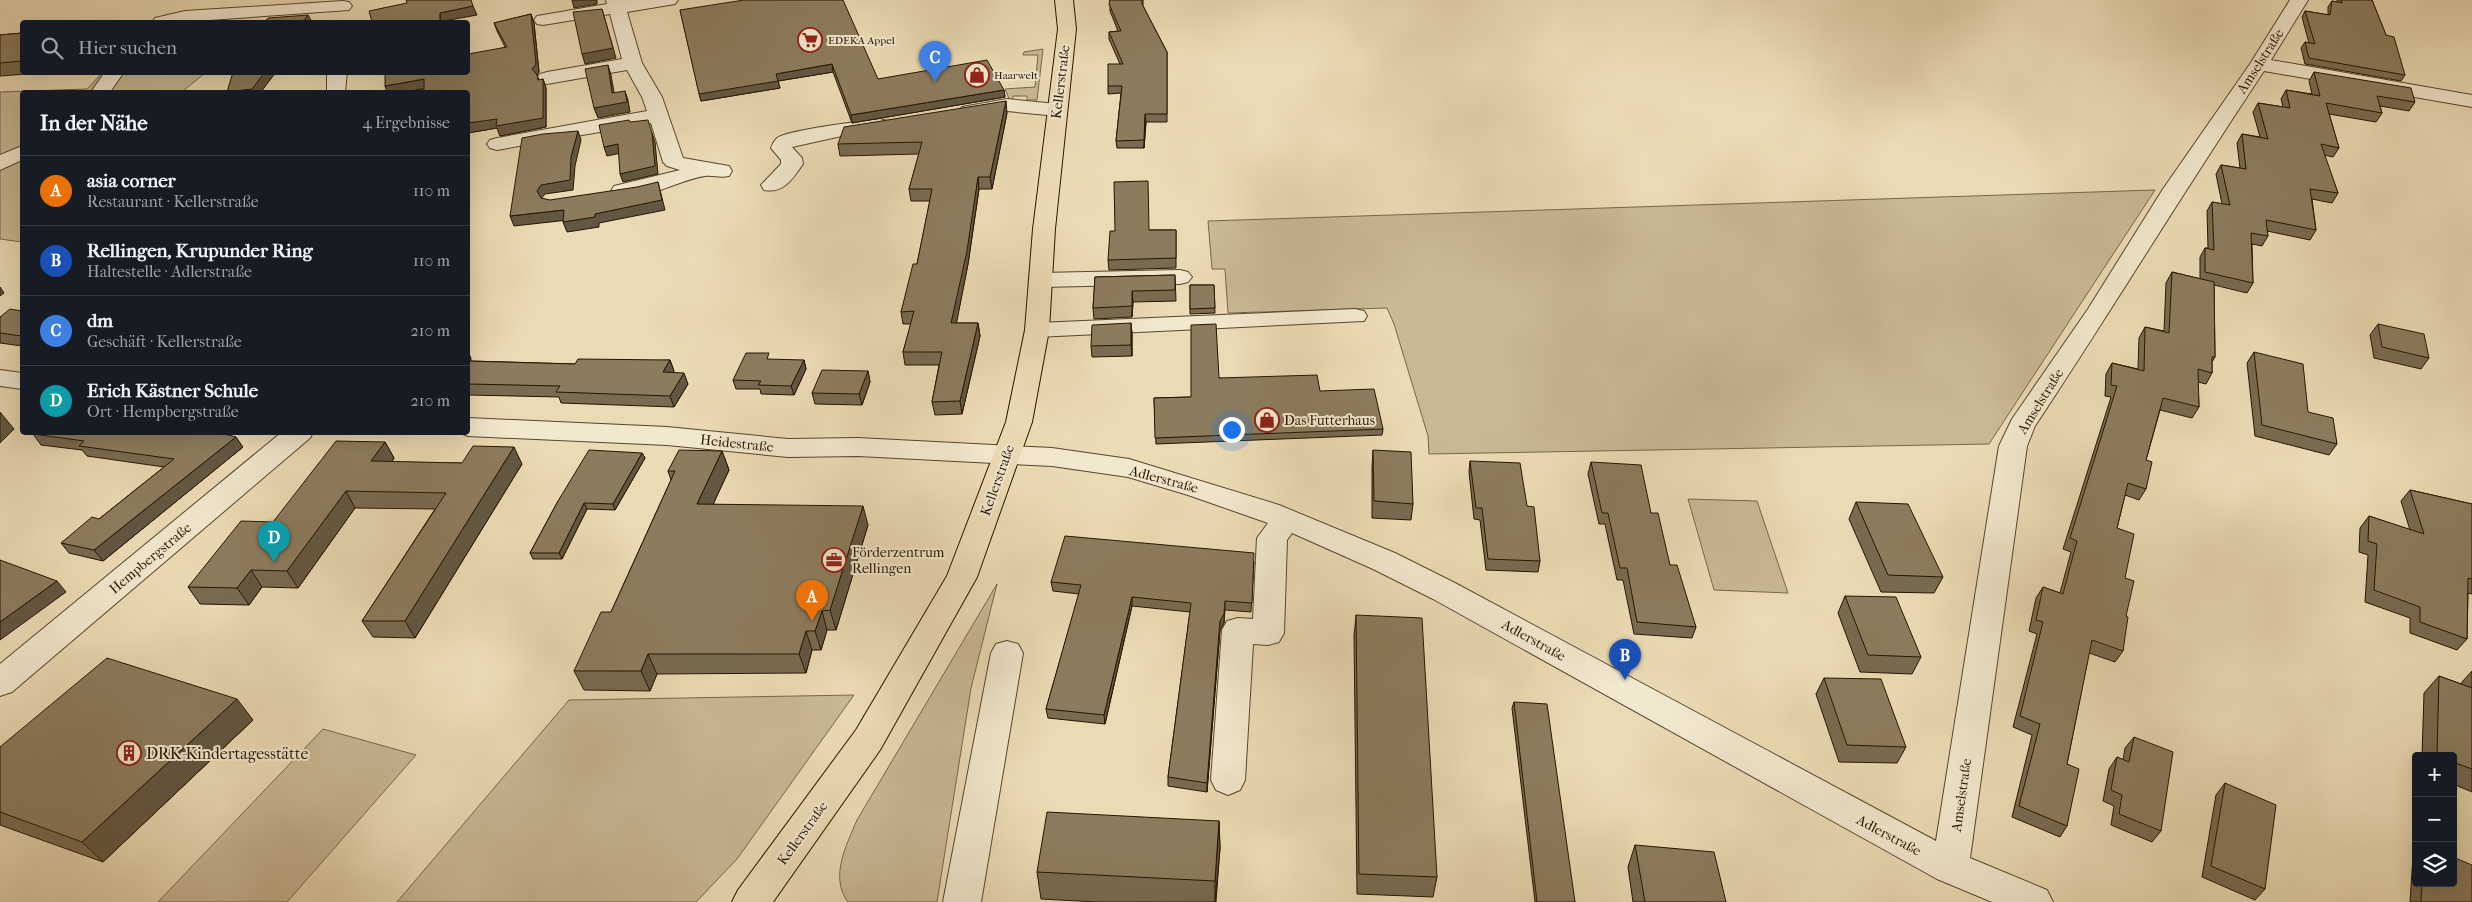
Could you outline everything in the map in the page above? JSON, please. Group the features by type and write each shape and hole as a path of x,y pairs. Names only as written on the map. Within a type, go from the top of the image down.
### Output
{"main road":[{"name":"Kellerstraße","path":"754,901 868,740 962,577 1019,422 1037,330 1057,110 1067,29 1064,0"}],"street":[{"path":"542,20 616,4 670,0"},
{"name":"Amselstraße","path":"1950,867 2013,446 2022,425 2100,308 2174,189 2259,64 2299,0"},
{"path":"602,194 640,188 713,170 674,162 659,115 633,63 616,4"},
{"path":"169,20 185,16 343,9"},
{"path":"547,78 633,63"},
{"path":"2259,64 2472,101"},
{"path":"102,90 113,75"},
{"path":"336,90 337,75"},
{"path":"952,114 1008,105 1057,110"},
{"path":"497,144 659,115"},
{"path":"772,185 782,178 792,164 791,158 782,148 784,142 851,128 895,123"},
{"path":"0,144 20,140"},
{"path":"0,164 20,153"},
{"path":"1041,280 1180,277"},
{"path":"1037,330 1356,316"},
{"path":"0,378 20,380"},
{"name":"Heidestraße","path":"470,427 667,436 788,448 858,447 1007,455"},
{"name":"Hempbergstraße","path":"0,683 296,435"},
{"name":"Adlerstraße","path":"1007,455 1052,457 1129,468 1198,488 1286,520 1384,561 1444,591 1816,796 1950,867 2034,902"},
{"path":"1228,780 1238,630 1268,633 1272,538 1286,520"},
{"path":"962,902 1006,653"}],"shaded area":[{"path":"1043,49 1037,100 1027,100 1027,96 1013,96 1013,101 1010,101 1005,89 1035,87 1038,55 1023,55 1024,52"},
{"path":"100,75 203,75 184,90 58,90 87,89"},
{"path":"20,91 20,242 0,239 0,92"},
{"path":"2155,190 1989,444 1429,454 1428,436 1394,324 1387,308 1228,313 1225,269 1212,269 1208,221"},
{"path":"1688,499 1757,501 1788,593 1714,590"},
{"path":"997,584 971,688 937,902 848,902 840,882 840,871 845,850 857,820"},
{"path":"854,695 737,859 696,902 397,902 569,700"},
{"path":"323,729 416,755 287,902 158,902"}],"building":[{"path":"406,0 471,0 473,6 440,13 440,20 371,20 369,11 407,3"},
{"path":"744,0 843,0 878,79 987,60 1004,90 851,115 832,64 776,74 778,81 699,94 680,10"},
{"path":"1110,0 1142,0 1142,4 1167,52 1167,114 1145,114 1144,140 1116,141 1122,86 1108,86 1108,64 1123,64 1109,32 1121,31 1109,4"},
{"path":"2341,0 2372,0 2386,35 2394,37 2405,75 2309,58 2305,42 2315,44 2305,11 2330,15 2332,1 2342,3"},
{"path":"602,9 613,48 582,54 573,12"},
{"path":"531,14 536,64 532,69 537,75 538,80 543,79 543,118 496,126 497,119 470,123 470,90 424,90 424,79 385,86 385,75 470,75 470,54 507,47 494,23"},
{"path":"308,15 304,20 266,20 268,18"},
{"path":"20,33 20,61 0,63 0,35"},
{"path":"608,65 612,93 625,91 627,102 594,108 585,69"},
{"path":"2314,72 2411,88 2415,102 2377,96 2382,113 2326,103 2339,148 2321,144 2338,193 2310,189 2316,230 2266,220 2268,236 2251,233 2253,283 2205,272 2205,248 2214,250 2212,202 2230,205 2221,165 2246,169 2242,134 2268,139 2258,103 2290,108 2286,90 2320,96"},
{"path":"232,75 263,75 252,89 228,90"},
{"path":"1006,101 990,177 978,177 967,251 951,323 978,323 960,401 932,402 942,352 903,352 914,311 901,312 913,264 917,264 932,189 909,189 922,142 838,144 844,127"},
{"path":"629,120 630,122 648,120 652,133 655,166 620,174 618,144 604,147 599,125"},
{"path":"578,131 571,157 570,180 541,185 537,191 541,198 550,200 658,182 662,200 595,214 595,217 563,222 564,210 510,216 522,138"},
{"path":"1148,181 1149,230 1176,230 1176,258 1108,260 1110,231 1115,231 1114,182"},
{"path":"2172,272 2214,282 2215,357 2212,357 2212,373 2198,369 2199,407 2163,398 2146,460 2152,462 2146,489 2128,483 2117,528 2134,534 2125,578 2134,581 2126,616 2128,617 2123,651 2092,640 2067,764 2079,769 2067,826 2019,806 2040,724 2020,716 2043,622 2036,620 2043,587 2063,594 2077,541 2070,538 2117,386 2111,385 2112,363 2144,371 2145,327 2169,333"},
{"path":"1175,275 1175,290 1132,291 1132,306 1093,308 1095,277"},
{"path":"1190,285 1214,285 1215,308 1190,309"},
{"path":"10,309 20,311 20,336 0,333 0,317"},
{"path":"1131,323 1131,345 1091,346 1092,325"},
{"name":"Das Futterhaus","path":"1216,324 1219,378 1317,375 1320,391 1374,389 1383,429 1155,438 1154,398 1191,397 1191,325"},
{"path":"2378,324 2424,334 2429,358 2382,347"},
{"path":"2254,352 2303,364 2308,412 2333,418 2337,444 2262,425"},
{"path":"746,353 769,353 767,359 804,360 791,386 758,385 761,381 733,380"},
{"path":"578,359 670,360 663,372 684,373 670,396 556,392 560,386 470,384 470,361 575,364"},
{"path":"822,370 868,371 859,394 812,393"},
{"path":"40,435 228,435 236,437 94,550 61,543 92,517 99,519 174,459 79,446 84,441"},
{"path":"336,441 385,442 371,461 462,463 473,446 514,447 405,621 362,621 446,493 346,491 287,571 251,570 237,588 188,587 241,521 273,522"},
{"path":"589,450 642,453 613,504 584,503 559,553 530,553 558,501"},
{"path":"679,450 722,451 697,504 863,506 830,610 822,611 815,631 806,631 799,654 648,654 641,671 574,671 601,612 611,612 675,471 668,471"},
{"path":"1373,450 1411,452 1413,504 1374,501"},
{"path":"1470,461 1520,463 1527,506 1534,507 1540,561 1488,559 1482,508 1476,508"},
{"path":"1591,462 1641,465 1651,513 1658,513 1670,565 1677,565 1696,627 1637,622 1627,568 1620,568 1608,513 1602,513"},
{"path":"2410,490 2472,504 2472,579 2468,578 2467,639 2420,622 2420,607 2374,590 2377,544 2368,541 2369,516 2424,534"},
{"path":"1856,502 1908,504 1943,577 1888,575"},
{"path":"1065,536 1254,553 1252,603 1225,601 1224,614 1220,621 1207,783 1168,777 1191,603 1132,597 1104,715 1046,709 1081,585 1051,582"},
{"path":"0,560 57,581 0,622"},
{"path":"1845,596 1896,597 1921,657 1868,655"},
{"path":"1356,615 1422,618 1437,877 1359,874"},
{"name":"DRK-Kindertagesstätte","path":"107,658 237,699 82,842 0,812 0,747"},
{"path":"2439,676 2472,688 2472,769 2457,763 2457,752 2437,752"},
{"path":"1824,678 1881,679 1906,747 1847,745"},
{"path":"1514,702 1547,704 1575,902 1537,902"},
{"path":"2134,737 2173,752 2161,831 2119,814 2122,795 2111,790 2117,757 2129,762"},
{"path":"2225,783 2276,805 2265,889 2211,866"},
{"path":"1047,812 1219,821 1215,881 1037,872"},
{"path":"1635,845 1714,852 1726,902 1645,902"},
{"path":"2457,859 2472,865 2472,902 2421,902 2422,887 2457,887"}],"place":[{"name":"EDEKA Appel","path":"810,40"},
{"name":"Haarwelt","path":"977,75"},
{"name":"dm","path":"935,82"},
{"name":"Das Futterhaus","path":"1267,420"},
{"name":"Förderzentrum Rellingen","path":"834,560"},
{"name":"Erich Kästner Schule","path":"274,562"},
{"name":"asia corner","path":"812,621"},
{"name":"Rellingen, Krupunder Ring","path":"1625,680"},
{"name":"DRK-Kindertagesstätte","path":"129,753"}]}
